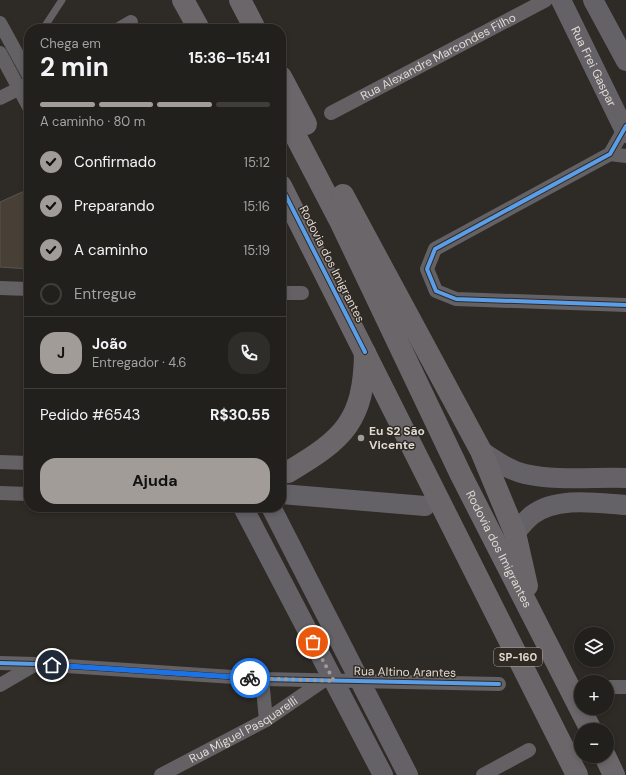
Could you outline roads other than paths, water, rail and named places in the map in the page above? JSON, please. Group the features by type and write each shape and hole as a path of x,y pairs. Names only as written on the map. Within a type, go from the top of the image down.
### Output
{"highway":[{"path":"183,0 195,24"},
{"path":"224,0 237,24"},
{"path":"240,0 252,24"},
{"path":"286,86 481,451 515,533 532,614"},
{"name":"Rodovia dos Imigrantes","path":"286,117 342,223 461,475 587,723"},
{"name":"Rodovia dos Imigrantes","path":"286,196 577,775"},
{"path":"286,471 334,442 349,423 360,401 365,377 365,352"},
{"path":"426,506 435,510 459,540"},
{"path":"608,763 614,775"}],"street":[{"name":"Rua Alexandre Marcondes Filho","path":"330,113 546,0"},
{"name":"Rua Frei Gaspar","path":"561,0 625,129"},
{"path":"593,0 626,61"},
{"path":"0,24 24,67"},
{"path":"0,53 24,86 0,98"},
{"path":"625,129 610,154 435,249 427,269 436,291 456,298 626,305"},
{"path":"610,154 626,156"},
{"path":"0,288 24,289"},
{"path":"286,293 302,293"},
{"path":"481,451 505,466 524,474 544,477 626,478"},
{"path":"0,462 24,463"},
{"path":"0,493 24,494"},
{"path":"286,504 426,506"},
{"path":"515,533 532,515 547,508 562,504 626,505"},
{"path":"245,512 328,681 382,772 399,757"},
{"path":"285,512 359,681 408,775"},
{"name":"Rua Altino Arantes","path":"0,663 262,679 499,684"},
{"path":"0,684 36,664"},
{"path":"262,679 266,720"},
{"name":"Rua Miguel Pasquarelli","path":"161,775 266,720 328,681"},
{"path":"614,687 626,687"},
{"path":"483,775 529,750"}],"lane":[{"path":"46,24 62,0"}],"place":[{"name":"Eu S2 São Vicente","path":"361,438"}]}
